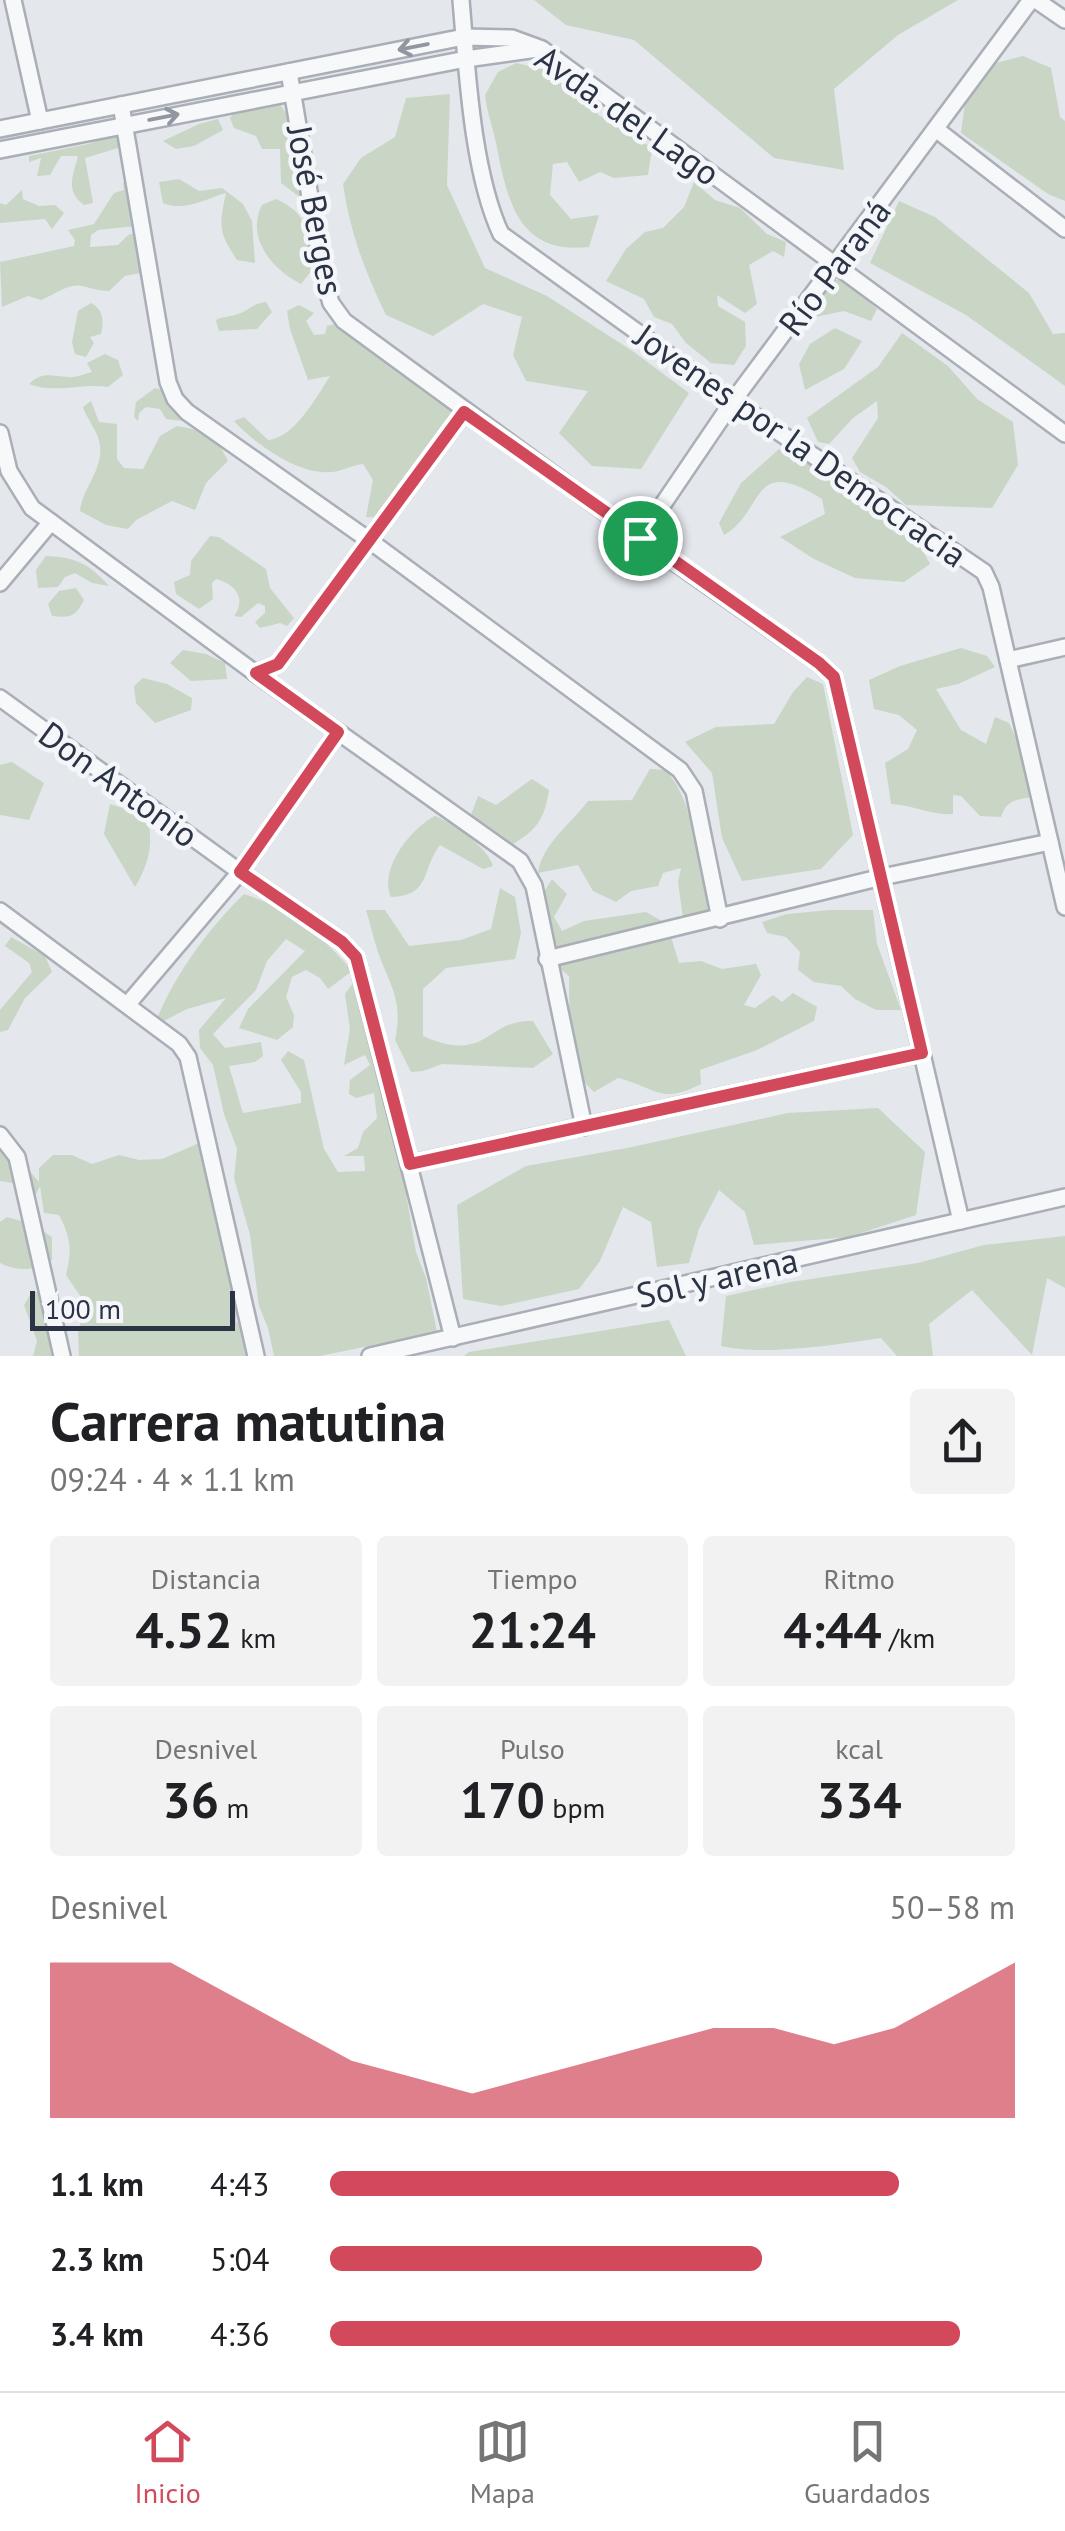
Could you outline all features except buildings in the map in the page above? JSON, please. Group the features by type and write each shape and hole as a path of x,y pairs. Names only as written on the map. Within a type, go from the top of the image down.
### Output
{"street":[{"path":"13,0 40,121"},
{"name":"Jovenes por la Democracia","path":"460,0 482,179 501,234 733,401 984,572 991,587 1065,907"},
{"path":"1034,0 1065,20"},
{"name":"Río Paraná","path":"640,538 733,401 1034,0"},
{"name":"Avda. del Lago","path":"0,129 464,37 512,38 542,49 1065,434"},
{"path":"0,150 466,58 542,49"},
{"name":"José Berges","path":"288,72 324,280 330,303 344,322 834,677 961,1221"},
{"path":"121,105 168,382 175,399 187,412 680,770 694,790 720,919"},
{"path":"938,130 1065,229"},
{"path":"256,673 278,664 464,412"},
{"path":"0,433 4,457 32,508 520,861 534,886 584,1127"},
{"path":"0,583 51,522"},
{"path":"1008,660 1065,647"},
{"path":"277,688 278,664"},
{"name":"Don Antonio","path":"0,698 342,942 356,957 453,1338"},
{"path":"126,1005 240,872 338,732"},
{"path":"547,960 882,878 1050,842"},
{"path":"0,912 178,1044 188,1057 256,1356"},
{"path":"410,1164 922,1053"},
{"path":"0,1135 17,1157 62,1356"},
{"name":"Sol y arena","path":"370,1356 1065,1197"}],"green space":[{"path":"534,0 958,0 898,35 834,89 844,170 774,158 634,40 566,25"},
{"path":"1023,56 1051,68 1060,117 1065,121 1065,201 1048,194 961,133 965,103 996,63"},
{"path":"516,63 546,70 600,116 652,149 648,175 614,178 600,172 579,182 567,162 553,164 550,195 571,219 599,215 589,247 547,243 532,234 513,206 485,95 498,72"},
{"path":"450,94 447,185 485,268 547,296 689,393 641,469 592,466 559,433 588,391 526,381 513,355 522,317 483,304 433,336 386,315 359,251 343,184 361,158 395,137 406,98"},
{"path":"279,103 300,133 305,201 281,183 280,149 262,149 256,136 234,128 230,118 237,109"},
{"path":"218,119 223,130 194,146 176,149 163,141 199,124"},
{"path":"114,135 122,141 118,148 85,158 93,203 84,205 72,189 78,156 61,156 50,175 37,176 41,158 29,162 29,156"},
{"path":"179,179 199,191 222,188 243,204 252,221 255,263 237,260 223,235 226,193 187,205 163,203 159,182"},
{"path":"134,181 146,204 141,220 136,226 98,230 91,235 90,247 118,245 135,233 145,272 125,276 109,291 71,286 41,300 28,296 2,307 0,262 74,246 75,240 68,230 94,224 114,193 124,190 123,183"},
{"path":"694,182 715,200 740,208 767,234 786,242 784,257 773,251 749,265 757,304 745,313 717,295 718,306 745,322 746,346 734,365 711,363 686,343 672,324 654,317 644,299 606,281 626,249 645,232 663,228 684,207"},
{"path":"22,190 23,199 39,206 55,205 64,213 52,229 45,219 0,223 0,203 6,205"},
{"path":"276,199 296,212 306,228 312,270 301,284 272,262 259,241 262,205"},
{"path":"899,201 935,217 1029,293 1053,334 1065,333 1065,386 966,315 870,263"},
{"path":"832,280 843,280 877,309 871,321 844,311 810,318 810,309"},
{"path":"266,302 272,312 257,329 219,331 216,320"},
{"path":"91,303 101,313 103,325 101,334 90,337 94,343 86,357 75,354 72,342 78,311"},
{"path":"299,305 314,313 306,321 314,335 325,334 327,326 338,323 382,350 397,371 432,380 463,406 384,518 366,517 373,480 363,464 332,472 306,469 266,448 234,421 244,417 268,440 278,438 304,416 330,376 308,380 287,311"},
{"path":"835,328 862,341 844,369 805,390 799,364 810,344"},
{"path":"902,333 948,366 977,399 1013,422 1018,465 992,508 906,505 860,472 852,458 878,418 877,401 853,418 829,444 818,442 807,418 878,367"},
{"path":"105,354 118,360 123,375 108,387 48,388 29,384 43,376 71,377 92,372 87,363"},
{"path":"155,388 165,391 167,405 182,421 166,419 160,409 146,407 139,413 138,421 134,417 136,402"},
{"path":"91,401 99,422 117,424 117,459 124,468 143,469 160,436 177,426 193,429 219,444 228,461 206,483 195,510 172,501 136,520 128,529 106,525 80,511 100,455 97,436 83,407"},
{"path":"779,449 819,469 841,493 880,510 889,526 920,545 930,564 904,582 855,578 814,559 780,537 825,514 822,499 782,482 761,491 737,525 724,535 719,523 741,483"},
{"path":"210,536 219,537 266,569 270,588 294,618 287,626 280,623 260,628 255,622 265,613 265,606 258,603 241,617 234,616 239,603 237,593 229,584 216,579 212,583 213,599 199,609 176,594 174,582 190,575 191,561"},
{"path":"46,556 81,563 109,586 92,583 75,573 65,577 58,587 38,588 36,570"},
{"path":"76,588 84,600 78,610 68,616 52,616 48,604 59,591"},
{"path":"961,648 987,656 995,667 958,684 936,689 961,730 986,744 995,717 1009,723 1023,753 1031,797 1012,802 1001,817 980,816 961,796 953,795 953,814 891,804 885,763 908,749 917,730 899,715 874,709 869,680 900,666"},
{"path":"183,650 225,663 227,679 191,681 170,663"},
{"path":"807,677 823,684 853,835 821,869 742,881 722,838 712,773 685,742 716,727 774,724"},
{"path":"143,678 167,684 192,698 191,710 155,723 136,703 134,686"},
{"path":"12,762 44,783 29,820 0,815 0,765"},
{"path":"650,769 666,770 680,792 704,880 708,915 684,925 678,882 681,868 663,873 658,886 631,891 616,902 593,891 578,865 538,873 551,844 588,801 632,800"},
{"path":"532,779 549,790 543,813 527,834 500,852 472,831 471,815 478,796 496,805"},
{"path":"110,804 147,816 149,853 135,887 104,834"},
{"path":"435,816 469,837 493,866 483,869 440,845 419,887 404,896 391,897 388,886 393,862 416,830"},
{"path":"552,879 567,894 554,917 562,931 584,921 646,912 667,924 679,963 701,961 722,969 756,964 761,975 744,1005 755,1008 773,995 782,1002 793,993 817,1007 814,1021 757,1050 700,1070 701,1084 687,1090 659,1093 618,1078 594,1092 570,1068 569,976 549,960 541,897"},
{"path":"500,888 515,897 521,933 515,959 446,968 423,989 423,1036 461,1046 485,1039 517,1022 533,1021 553,1054 533,1068 442,1064 411,1072 395,1040 396,1003 366,910 385,910 409,946 461,940 491,929"},
{"path":"244,894 304,925 352,971 328,989 320,978 306,970 292,977 286,997 294,1015 293,1027 277,1040 239,1028 248,1009 305,951 286,939 267,961 256,990 213,1034 225,1048 261,1042 263,1056 255,1062 229,1066 243,1113 301,1103 301,1092 281,1060 288,1051 304,1060 324,1149 338,1172 365,1171 364,1156 344,1156 358,1148 363,1132 377,1118 374,1093 356,1098 349,1094 350,1080 370,1065 365,1055 344,1065 350,1029 345,994 353,983 372,1041 387,1115 394,1125 416,1252 426,1278 437,1332 320,1356 274,1356 259,1306 250,1235 234,1178 237,1149 213,1065 200,1048 199,1030 226,998 187,1009 154,1026 192,955"},
{"path":"873,910 877,944 901,1010 876,1010 841,986 814,982 798,970 800,952 786,937 767,933 762,922 787,914"},
{"path":"11,937 45,956 52,972 25,998 8,1030 0,1032 0,1010 32,972 29,963 5,946"},
{"path":"878,1108 925,1152 916,1215 849,1237 754,1245 745,1212 719,1190 699,1229 689,1263 657,1267 651,1222 623,1207 600,1261 579,1289 501,1306 463,1299 457,1205 526,1166 788,1113"},
{"path":"0,1136 39,1182 39,1168 53,1155 72,1155 92,1164 119,1155 139,1160 162,1159 205,1144 223,1256 237,1298 236,1321 254,1346 256,1356 79,1356 78,1333 85,1303 66,1275 70,1251 66,1230 59,1215 44,1213 40,1186 35,1196 26,1197 12,1183 0,1181"},
{"path":"7,1217 32,1224 52,1237 52,1260 26,1269 0,1263 0,1222"},
{"path":"1065,1236 1065,1288 1047,1278 1032,1355 972,1290 929,1324 933,1356 897,1356 881,1338 777,1350 721,1346 726,1296 918,1263 984,1245"},
{"path":"32,1292 47,1292 59,1356 33,1356 37,1341 24,1305"},
{"path":"669,1320 686,1356 464,1356 469,1352"}],"route":[{"path":"464,412 640,538 834,677 922,1053 410,1164 356,957 342,942 240,872 338,732 256,673 278,664 464,412"}]}
